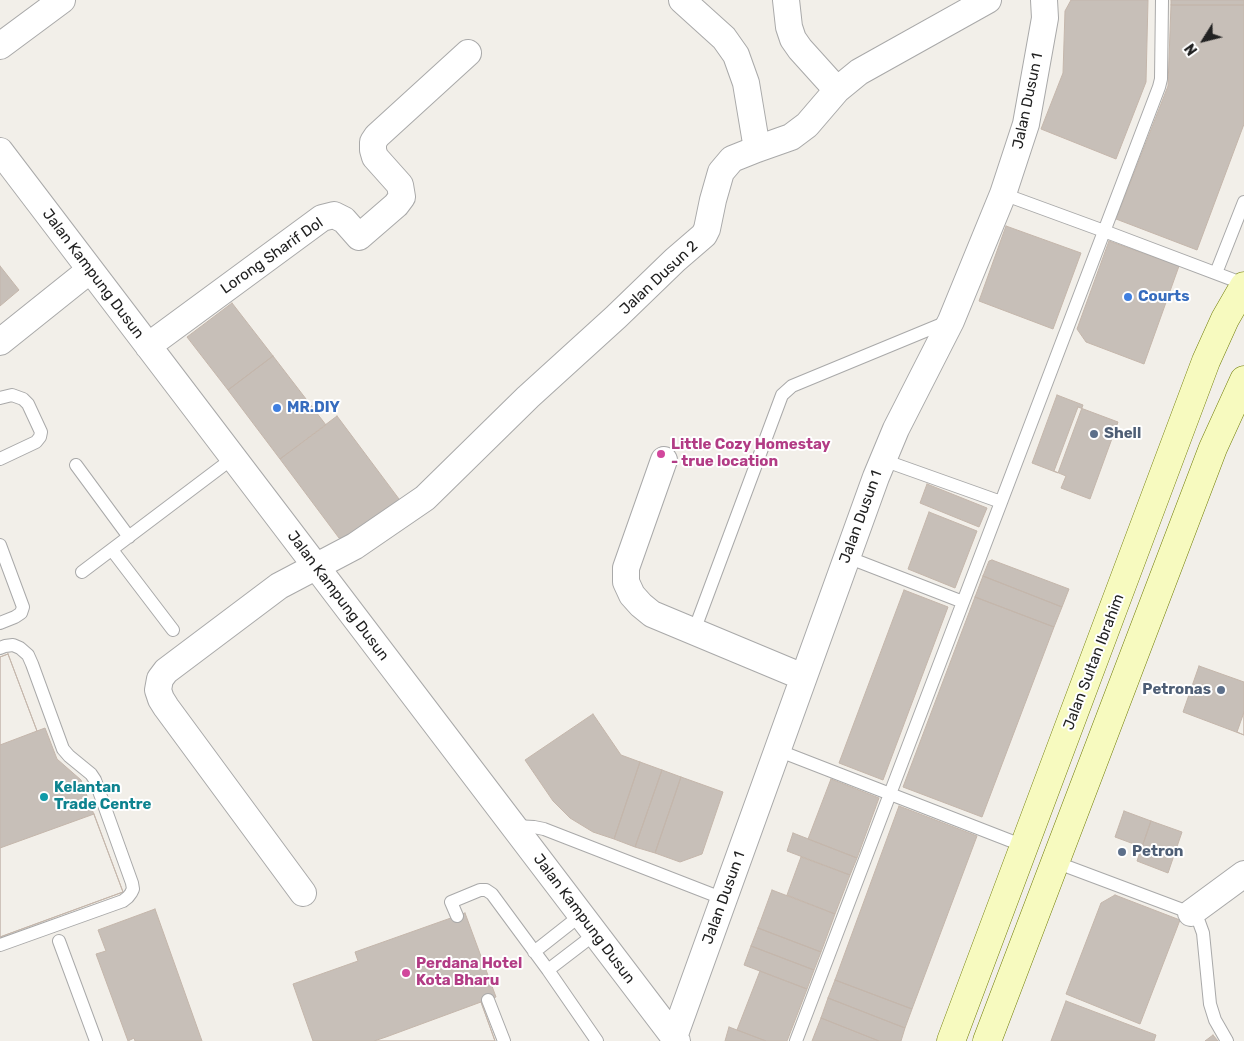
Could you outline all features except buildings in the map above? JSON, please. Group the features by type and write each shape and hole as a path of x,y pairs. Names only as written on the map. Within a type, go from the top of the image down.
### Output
{"main road":[{"name":"Jalan Sultan Ibrahim","path":"951,1041 1206,361 1225,319 1244,285"},
{"path":"987,1041 1213,448 1244,380"}],"street":[{"path":"0,46 62,0"},
{"path":"682,0 724,38 736,55 746,83 757,149"},
{"path":"786,0 789,27 793,39 837,90"},
{"name":"Jalan Dusun 2","path":"303,893 161,699 158,690 160,679 166,671 279,586 355,546 424,498 675,260 702,238 707,229 721,172 732,160 791,137 807,125 837,90 859,72 988,0"},
{"name":"Jalan Dusun 1","path":"675,1039 777,750 883,460 896,429 951,320 1003,194 1026,124 1045,18 1044,0"},
{"name":"Lorong Sharif Dol","path":"148,346 322,218 334,215 344,220 359,237 396,205 402,197 400,184 375,157 373,142 377,136 468,53"},
{"name":"Jalan Kampung Dusun","path":"0,152 675,1039"},
{"path":"0,342 90,270"},
{"path":"664,460 626,568 626,582 632,595 641,606 652,614 804,677"},
{"path":"1191,913 1244,874"}],"lane":[{"path":"796,1041 1159,87 1162,0"},
{"path":"1003,194 1244,285"},
{"path":"1216,274 1244,202"},
{"path":"694,631 782,395 792,386 951,320"},
{"path":"0,398 12,395 23,399 28,404 41,432 36,442 0,459"},
{"path":"82,572 233,458"},
{"path":"883,460 1001,502"},
{"path":"76,464 129,537"},
{"path":"0,545 23,607 21,613 0,623"},
{"path":"112,550 173,630"},
{"path":"847,556 963,602"},
{"path":"0,648 13,645 20,648 28,656 63,749 91,774 95,780 133,889 123,901 0,945"},
{"path":"777,750 1024,846"},
{"path":"513,826 544,829 724,899"},
{"path":"1055,862 1191,913 1199,922 1203,933 1210,1004 1215,1020 1227,1041"},
{"path":"457,916 452,902 480,890 486,890 496,899 597,1041"},
{"path":"534,952 588,924"},
{"path":"548,970 588,924"},
{"path":"59,941 96,1041"},
{"path":"488,1000 504,1041"}],"place":[{"name":"Courts","path":"1128,297"},
{"name":"MR.DIY","path":"277,408"},
{"name":"Shell","path":"1094,434"},
{"name":"Little Cozy Homestay - true location","path":"661,454"},
{"name":"Petronas","path":"1221,690"},
{"name":"Kelantan Trade Centre","path":"44,797"},
{"name":"Petron","path":"1122,852"},
{"name":"Perdana Hotel Kota Bharu","path":"406,973"}]}
